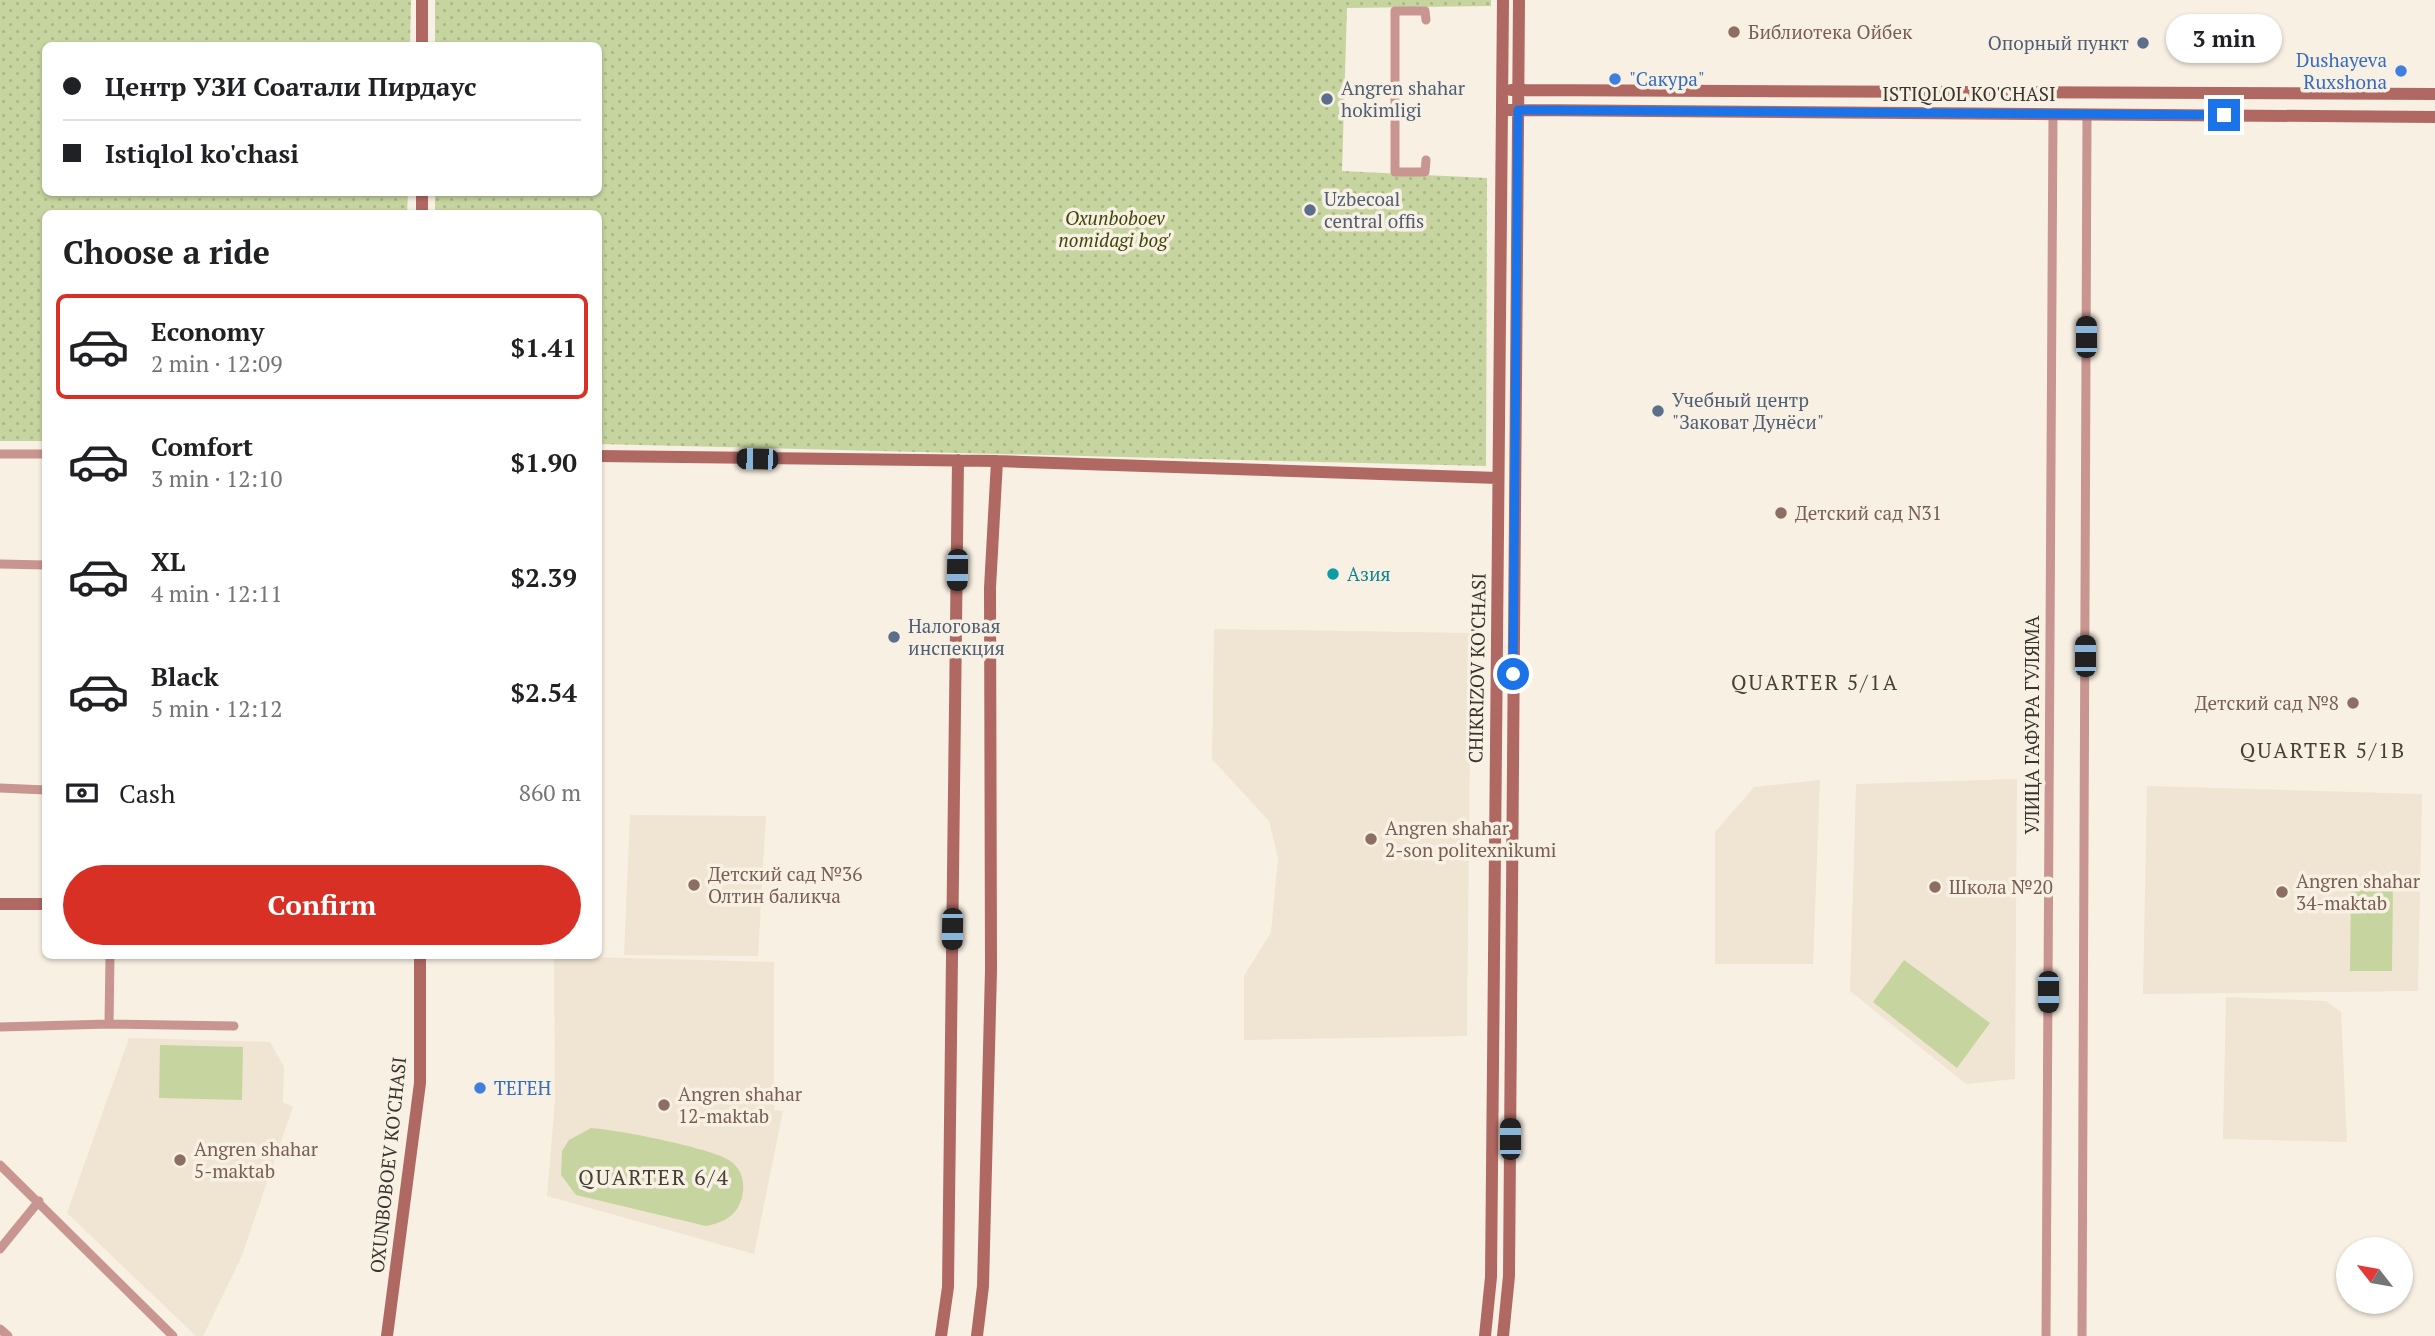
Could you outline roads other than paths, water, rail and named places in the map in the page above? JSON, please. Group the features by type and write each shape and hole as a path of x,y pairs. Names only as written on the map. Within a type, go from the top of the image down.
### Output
{"main road":[{"path":"422,0 422,42"},
{"name":"CHIKRIZOV KO'CHASI","path":"1485,1336 1491,1277 1503,0"},
{"name":"CHIKRIZOV KO'CHASI","path":"1503,1336 1509,1276 1518,0"},
{"name":"ISTIQLOL KO'CHASI","path":"1502,90 2435,94"},
{"path":"2148,114 2149,93"},
{"name":"ISTIQLOL KO'CHASI","path":"1502,110 2435,117"},
{"path":"1501,161 1517,162"},
{"path":"602,456 958,460 1499,478"},
{"path":"941,1336 948,1287 958,460"},
{"path":"977,1336 983,1286 990,1011 990,588 997,461"},
{"path":"0,904 42,904"},
{"name":"OXUNBOBOEV KO'CHASI","path":"387,1336 420,1083 421,959"}],"street":[{"path":"1426,20 1425,11 1395,11 1395,172 1426,172 1426,160"},
{"name":"УЛИЦА ГАФУРА ГУЛЯМА","path":"2046,1336 2053,114"},
{"path":"2082,1336 2087,114"},
{"path":"0,454 42,454"},
{"path":"0,564 42,565"},
{"path":"0,788 42,790"},
{"path":"109,1024 110,959"},
{"path":"0,1027 109,1024 234,1027"},
{"path":"0,1165 173,1336"},
{"path":"0,1248 39,1201"},
{"path":"0,1329 8,1336"}],"place":[{"name":"Библиотека Ойбек","path":"1734,32"},
{"name":"Опорный пункт","path":"2143,43"},
{"name":"Dushayeva Ruxshona","path":"2401,71"},
{"name":"\"Сакура\"","path":"1615,79"},
{"name":"Angren shahar hokimligi","path":"1327,99"},
{"name":"Uzbecoal central offis","path":"1310,210"},
{"name":"Учебный центр \"Заковат Дунёси\"","path":"1658,411"},
{"name":"Детский сад N31","path":"1781,513"},
{"name":"Азия","path":"1333,574"},
{"name":"Налоговая инспекция","path":"894,637"},
{"name":"Детский сад №8","path":"2353,703"},
{"name":"Angren shahar 2-son politexnikumi","path":"1371,839"},
{"name":"Детский сад №36 Олтин баликча","path":"694,885"},
{"name":"Школа №20","path":"1935,887"},
{"name":"Angren shahar 34-maktab","path":"2282,892"},
{"name":"ТЕГЕН","path":"480,1088"},
{"name":"Angren shahar 12-maktab","path":"664,1105"},
{"name":"Angren shahar 5-maktab","path":"180,1160"}],"district":[{"name":"QUARTER 5/1A","path":"1815,683"},
{"name":"QUARTER 5/1B","path":"2323,751"},
{"name":"QUARTER 6/4","path":"654,1178"}],"park label":[{"name":"Oxunboboev nomidagi bog'","path":"1115,229"}]}
